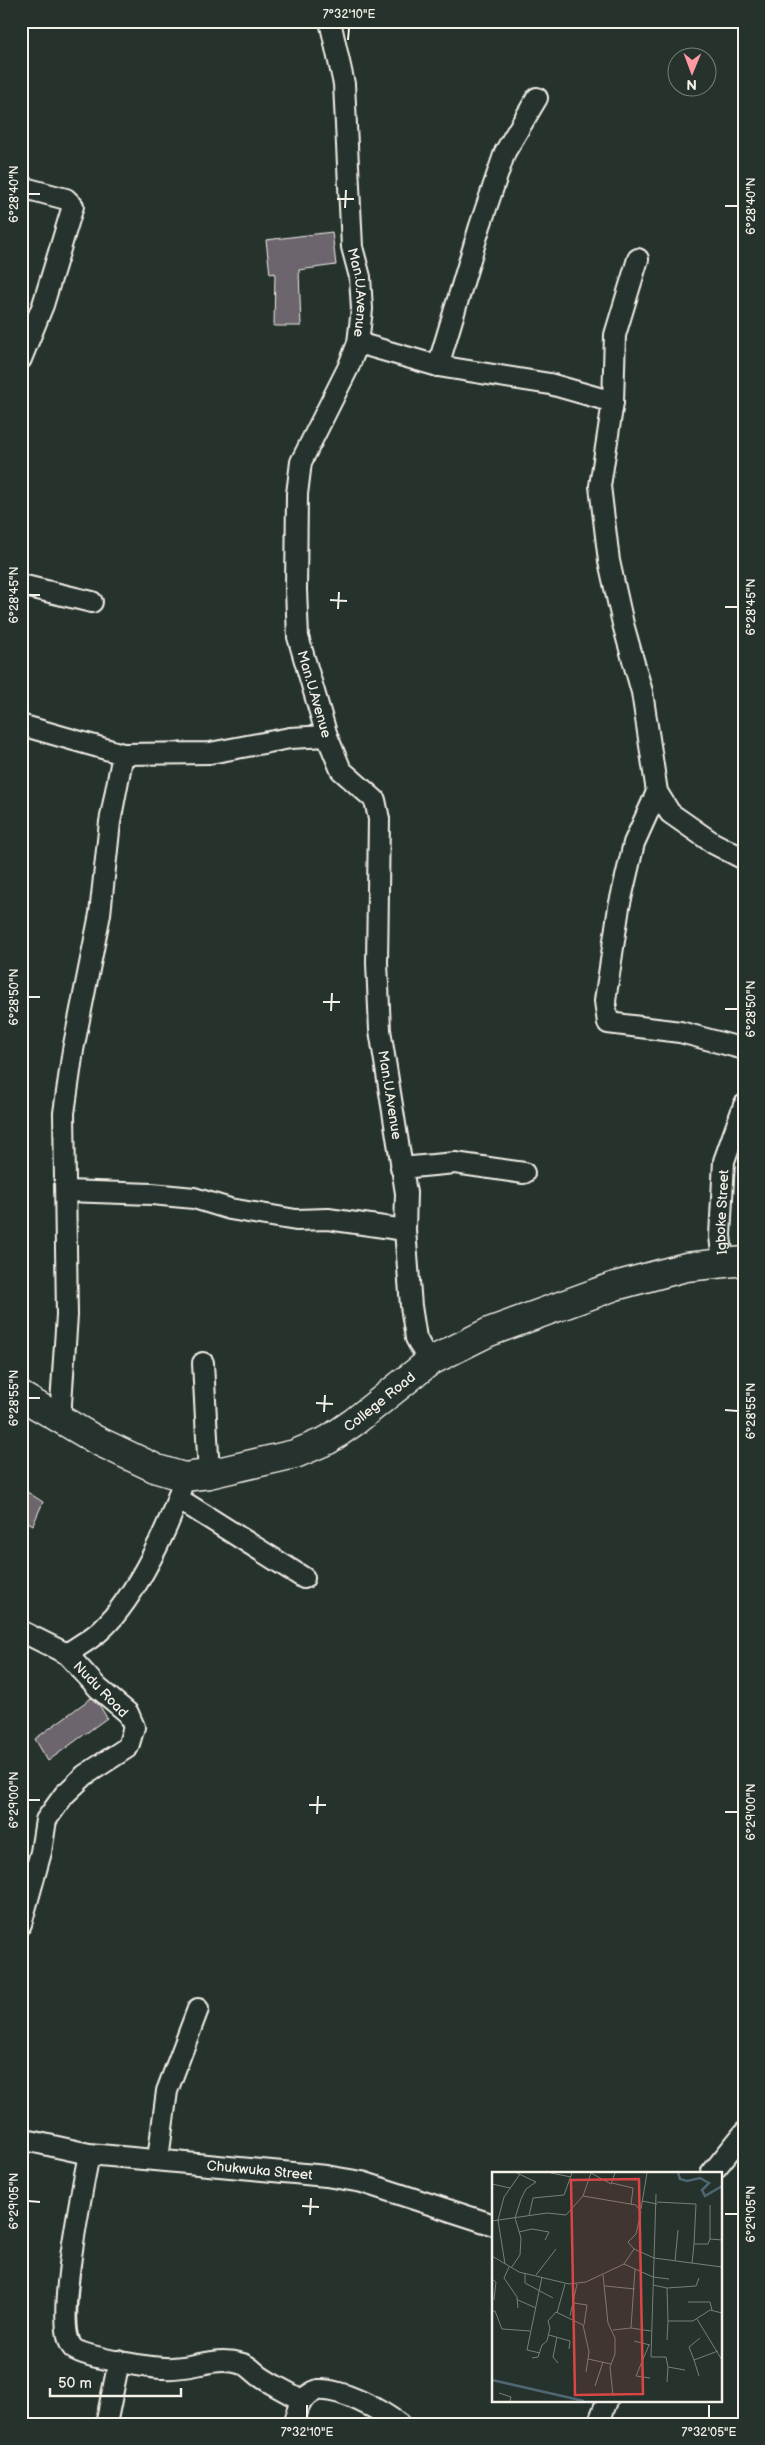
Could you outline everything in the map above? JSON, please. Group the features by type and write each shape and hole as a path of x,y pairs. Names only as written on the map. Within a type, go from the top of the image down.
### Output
{"main road":[{"name":"College Road","path":"191,1483 294,1454 328,1440 354,1422 429,1362 489,1332 615,1286 686,1267 734,1262"},
{"path":"21,1396 96,1440 191,1483"}],"street":[{"name":"Man.U.Avenue","path":"330,21 344,84 352,247 360,278 362,309 358,343 348,368 301,462 296,494 298,637 327,736 341,770 375,800 378,819 377,963 380,1030 406,1193 406,1230 411,1306 416,1338 429,1362"},
{"path":"438,366 480,226 505,152 537,98"},
{"path":"21,187 66,200 72,206 43,306 21,359"},
{"path":"638,260 615,334 613,402 600,486 609,561 623,624 642,692 653,755 657,792 670,812 713,843 744,859"},
{"path":"358,343 438,366 550,384 613,402"},
{"path":"21,585 92,602"},
{"path":"21,725 123,754 210,753 290,738 327,736"},
{"path":"60,1418 67,1315 64,1112 73,1050 100,914 110,822 123,754"},
{"path":"657,792 634,844 619,907 605,1001 608,1023 680,1032 744,1048"},
{"name":"Igboke Street","path":"734,1262 720,1236 724,1161 744,1105"},
{"path":"401,1168 455,1163 524,1173"},
{"path":"66,1191 152,1194 194,1198 230,1209 296,1220 352,1222 406,1230"},
{"path":"21,1631 67,1654 102,1630 126,1601 191,1483 203,1363"},
{"path":"191,1483 304,1578"},
{"name":"Nudu Road","path":"21,1924 41,1852 46,1820 64,1795 85,1775 128,1747 134,1727 128,1713 98,1688 67,1654"},
{"path":"158,2159 167,2091 198,2009"},
{"path":"713,2172 744,2133"},
{"name":"Chukwuka Street","path":"21,2139 89,2154 326,2176 362,2182 492,2224"},
{"path":"89,2154 72,2244 66,2317 68,2340 77,2351 166,2369 225,2360 246,2365 262,2378 301,2400"},
{"path":"106,2424 119,2361"},
{"path":"294,2424 301,2400 317,2390 356,2400 400,2424"},
{"path":"598,2424 607,2402"}],"building":[{"path":"332,232 336,265 299,270 301,326 274,326 275,273 270,274 266,240"},
{"path":"21,1488 43,1502 33,1525 21,1518"},
{"path":"91,1698 100,1706 107,1718 48,1761 35,1739"}]}
